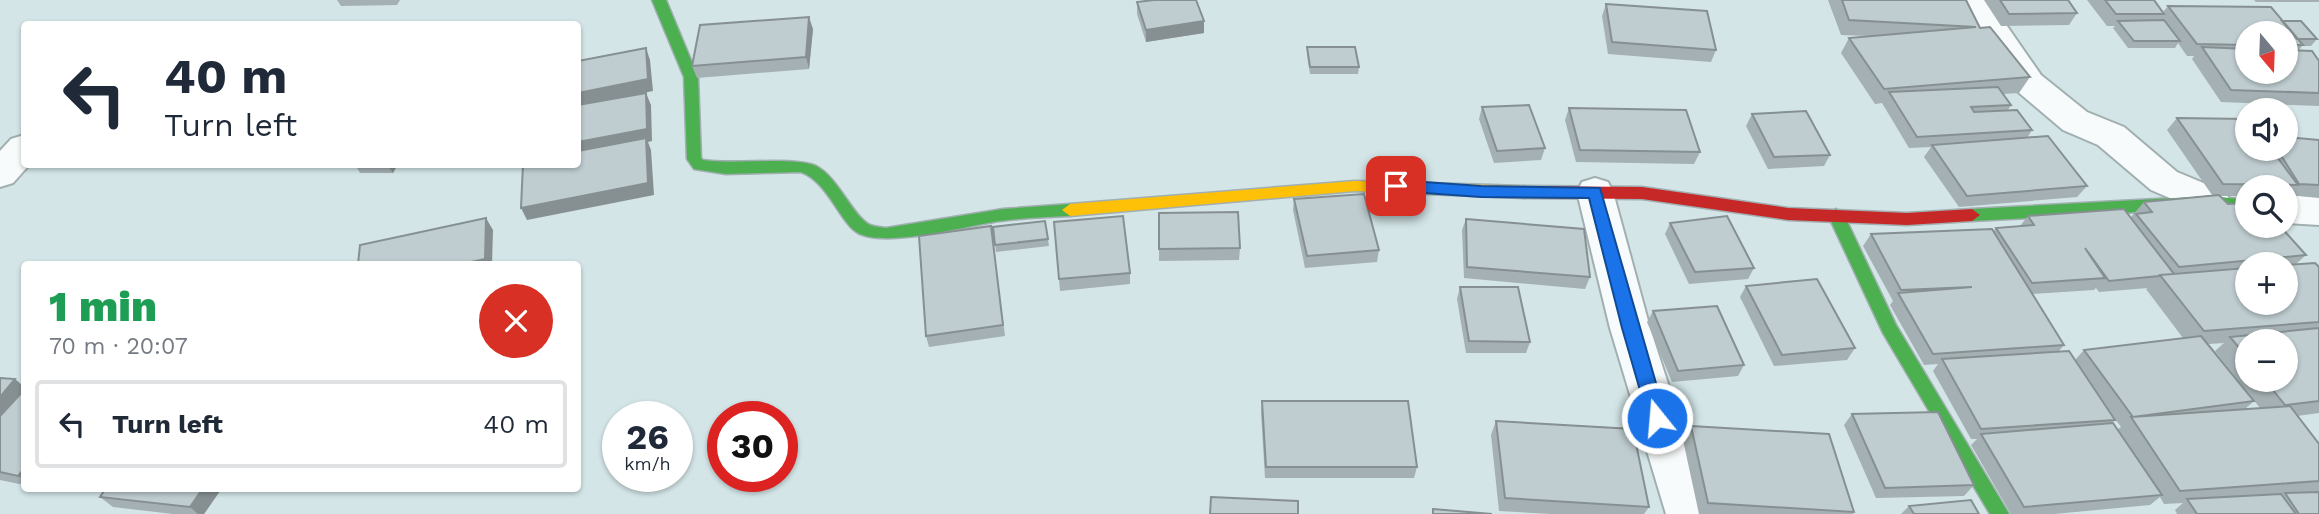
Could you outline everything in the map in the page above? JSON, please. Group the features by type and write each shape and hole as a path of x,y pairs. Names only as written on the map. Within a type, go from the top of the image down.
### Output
{"street":[{"path":"659,0 691,77 694,159 699,165 730,168 797,166 811,169 869,233 897,233 956,221 1115,204 1355,186 1655,195 1788,214 1907,219 2212,202 2235,205"},
{"path":"1973,0 2029,83 2075,121 2111,136 2164,181 2212,202"},
{"path":"0,174 21,151"},
{"path":"1595,192 1630,328 1688,514"},
{"path":"2298,210 2319,211"},
{"path":"1836,215 1889,328 2000,514"}],"building":[{"path":"1196,0 1204,21 1146,30 1137,2"},
{"path":"1842,0 1966,0 1980,28 1990,27 2030,77 1884,89 1849,38 1976,27 1849,20"},
{"path":"2000,0 2068,0 2077,13 2009,14"},
{"path":"2105,0 2154,0 2164,14 2116,14"},
{"path":"1606,4 1707,11 1716,50 1612,42"},
{"path":"2168,6 2271,7 2283,21 2235,21 2235,45 2197,44"},
{"path":"809,17 806,57 692,66 700,25"},
{"path":"2164,20 2180,41 2134,41 2118,21"},
{"path":"2298,21 2301,21 2317,39 2298,39"},
{"path":"1307,47 1355,47 1359,67 1310,67"},
{"path":"2202,47 2235,48 2235,84 2298,84 2298,50 2312,51 2319,61 2319,93 2231,90"},
{"path":"646,48 648,79 581,92 581,60"},
{"path":"1998,87 2011,105 1971,107 1974,112 2017,110 2032,130 1917,137 1889,92"},
{"path":"646,93 647,129 581,141 581,104"},
{"path":"1529,105 1545,148 1497,151 1482,107"},
{"path":"1569,108 1686,110 1700,152 1580,150"},
{"path":"1806,111 1830,155 1774,157 1752,114"},
{"path":"2177,118 2235,119 2235,161 2280,161 2290,175 2235,175 2235,184 2223,184"},
{"path":"2048,136 2087,186 1967,196 1932,145"},
{"path":"646,138 648,183 521,208 523,168 581,168 581,150"},
{"path":"2298,138 2319,140 2319,185 2299,184 2298,175 2293,175 2285,161 2298,161"},
{"path":"1364,194 1379,250 1307,256 1294,199"},
{"path":"2219,195 2228,204 2235,204 2235,238 2291,238 2306,255 2298,256 2298,252 2235,252 2235,262 2179,267 2136,214 2152,212 2144,202"},
{"path":"2124,209 2174,274 2109,281 2085,248 2105,278 2032,283 1996,228 2034,225 2028,216"},
{"path":"1238,212 1240,248 1159,249 1159,213"},
{"path":"1123,216 1130,273 1059,279 1054,222"},
{"path":"1727,216 1754,268 1695,272 1670,223"},
{"path":"486,218 485,259 476,261 358,261 360,245"},
{"path":"1466,219 1584,229 1590,277 1467,267"},
{"path":"1045,221 1048,239 995,245 993,227"},
{"path":"991,226 1003,325 926,336 919,236"},
{"path":"1992,229 2064,345 1933,354 1898,293 1972,287 1901,290 1871,234"},
{"path":"2315,263 2319,267 2319,322 2204,331 2160,275 2235,269 2235,315 2298,315 2298,264"},
{"path":"1817,279 1855,348 1782,355 1746,286"},
{"path":"1460,287 1518,287 1530,342 1469,341"},
{"path":"1717,306 1744,365 1678,371 1653,311"},
{"path":"2319,328 2319,401 2285,405 2275,392 2298,392 2298,330"},
{"path":"2201,336 2235,378 2235,392 2247,392 2254,401 2133,417 2084,350"},
{"path":"2069,351 2115,420 1981,429 1942,359"},
{"path":"0,378 15,379 0,397"},
{"path":"21,393 21,472 18,476 0,472 0,416"},
{"path":"1262,401 1408,401 1417,467 1266,467"},
{"path":"2290,406 2319,444 2319,481 2180,491 2131,417"},
{"path":"1938,412 1974,485 1885,488 1852,414"},
{"path":"1496,421 1633,429 1649,507 1505,498"},
{"path":"2113,423 2162,495 2024,507 1981,434"},
{"path":"1691,426 1829,434 1854,512 1708,503"},
{"path":"103,492 200,492 190,507 100,497"},
{"path":"2319,492 2319,514 2299,514 2285,493"},
{"path":"2281,494 2296,514 2197,514 2187,499"},
{"path":"1211,497 1298,501 1298,514 1210,514"},
{"path":"1971,500 1979,514 1914,514 1909,506"},
{"path":"1433,509 1492,514 1433,514"}],"traffic: fast":[{"path":"659,0 691,77 694,159 699,165 726,169 802,167 813,171 826,182 863,229 886,234 1003,215 1070,210"},
{"path":"1972,215 2212,202 2235,205"},
{"path":"1836,215 1889,328 2000,514"}],"traffic: slow":[{"path":"1070,210 1355,186 1524,192"}],"traffic: jam":[{"path":"1524,192 1642,193 1788,214 1907,219 1972,215"}],"route":[{"path":"1396,186 1481,191 1595,192 1630,328 1657,418"}]}
